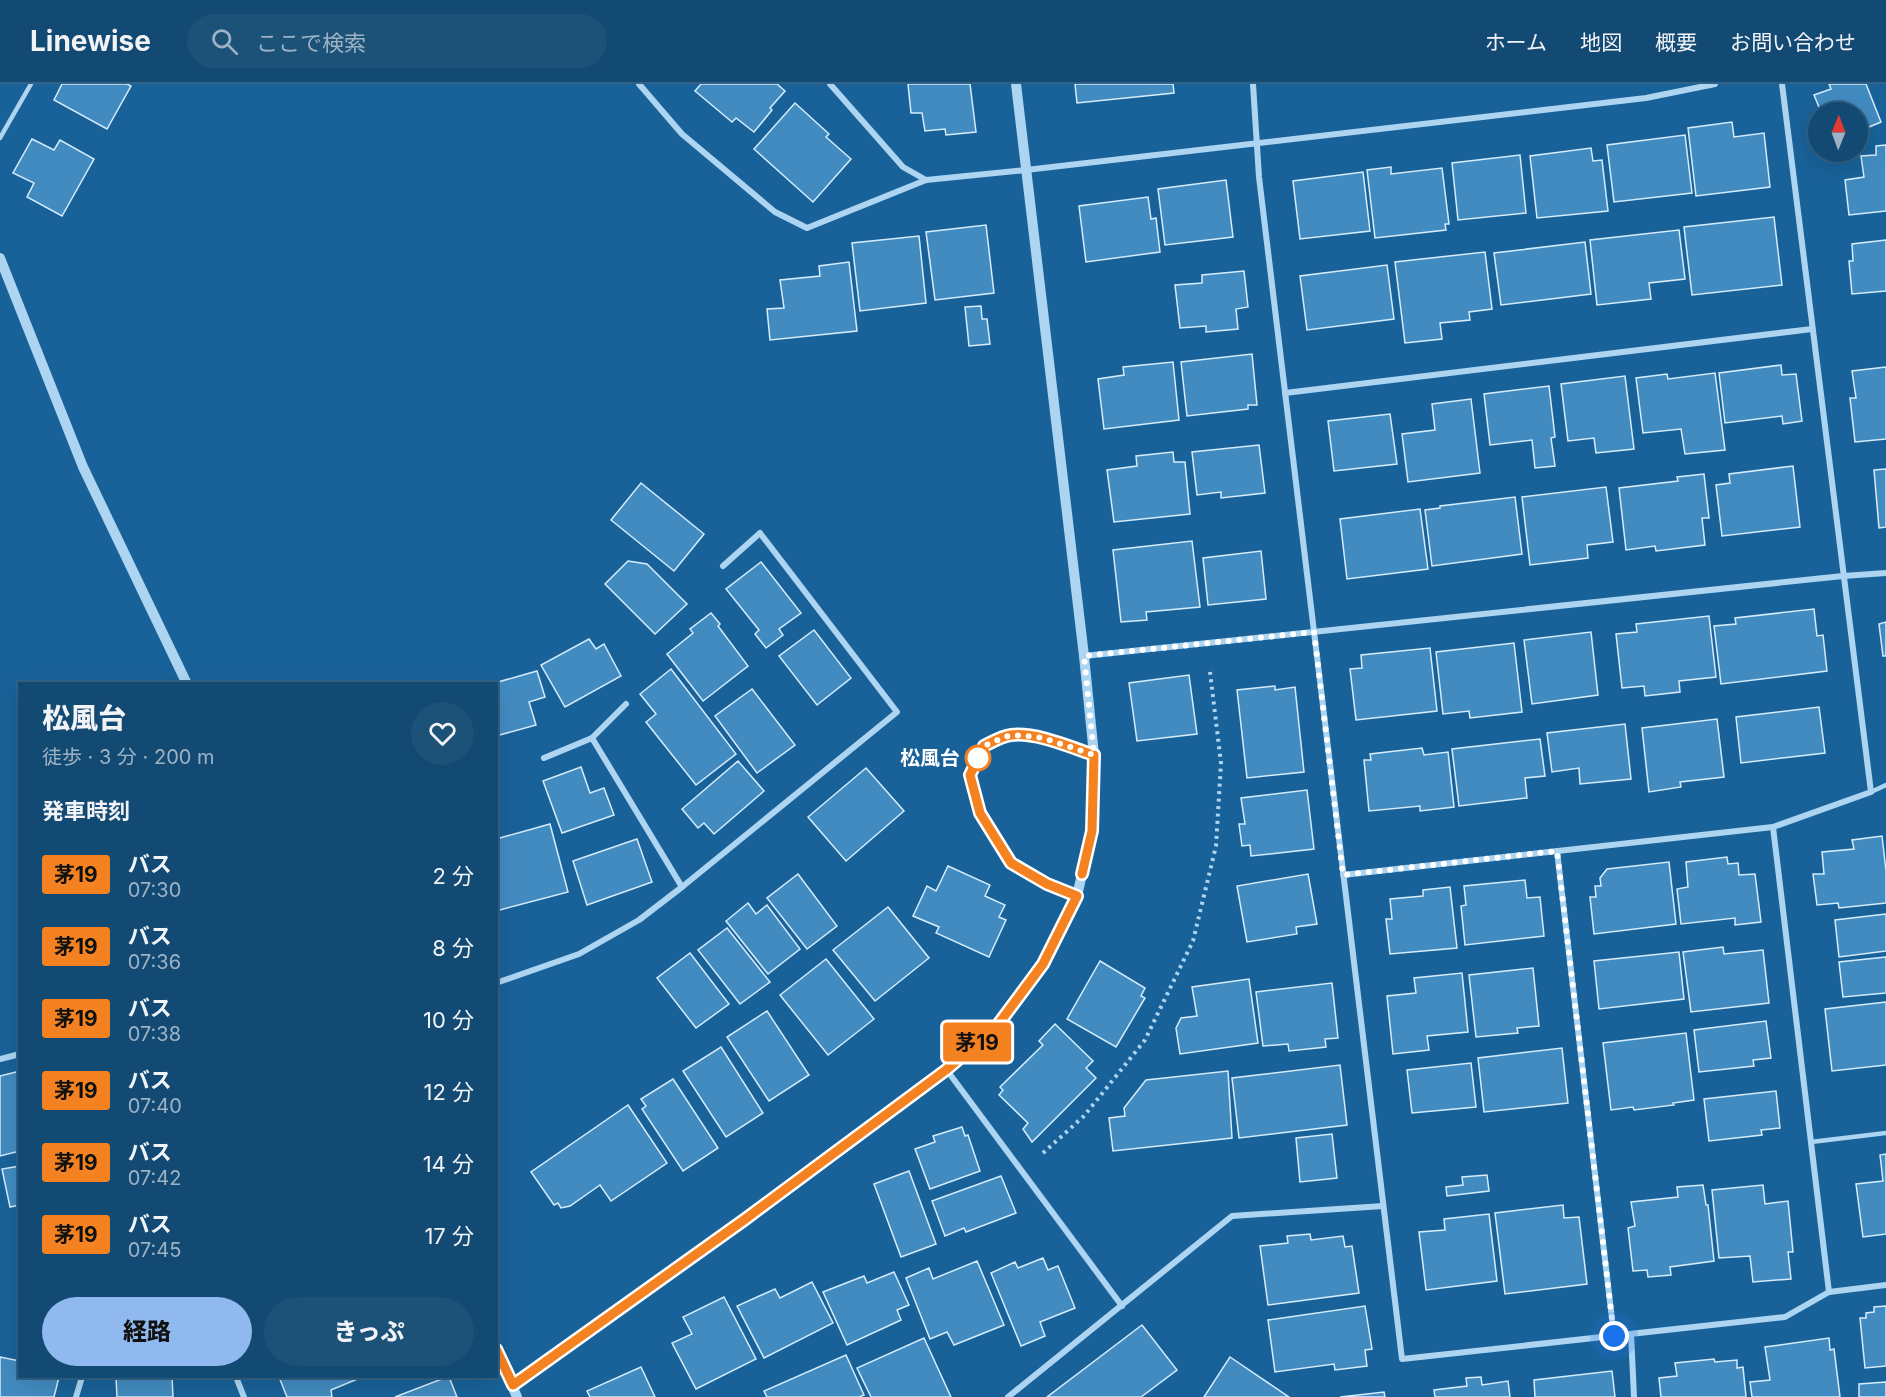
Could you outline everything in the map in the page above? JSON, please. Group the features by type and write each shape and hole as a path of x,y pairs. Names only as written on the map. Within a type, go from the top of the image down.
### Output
{"street":[{"path":"639,84 691,141 775,212 807,228 926,180 1646,98 1715,84"},
{"path":"830,84 903,167 926,180"},
{"path":"513,1385 744,1220 946,1070 997,1026 1043,964 1077,896 1092,831 1094,755 1016,84"},
{"path":"1253,84 1256,144 1285,393 1402,1359 1785,1317 1829,1292 1886,1285"},
{"path":"1343,875 1773,827 1871,792 1782,84"},
{"path":"0,258 83,467 186,682"},
{"path":"1285,393 1812,329"},
{"path":"498,982 579,954 639,920 897,712 760,533 723,566"},
{"path":"1084,656 1886,573"},
{"path":"544,758 592,738 626,705"},
{"path":"592,738 682,887"},
{"path":"1773,827 1829,1292"},
{"path":"1557,851 1614,1336"},
{"path":"0,1059 18,1054"},
{"path":"946,1070 1122,1306"},
{"path":"1008,1397 1232,1216 1383,1206"},
{"path":"1631,1334 1634,1397"},
{"path":"498,1353 517,1397"},
{"path":"76,1397 82,1378"},
{"path":"236,1378 244,1397"}],"lane":[{"path":"0,138 31,84"},
{"path":"1077,896 1047,884 1011,863 980,813 970,775 984,746 1010,735 1043,738 1094,755"},
{"path":"1871,792 1886,785"},
{"path":"1811,1142 1886,1133"}],"path":[{"path":"1022,1171 1084,1116 1144,1040 1193,942 1216,846 1221,763 1207,643"}],"building":[{"path":"62,84 127,84 131,86 107,129 54,100"},
{"path":"701,84 777,84 785,91 754,132 736,118 732,122 695,91"},
{"path":"908,84 970,84 976,132 946,135 945,129 925,131 922,113 911,113"},
{"path":"1075,84 1173,84 1174,93 1077,103"},
{"path":"1829,84 1866,84 1881,122 1868,127 1868,102 1817,102 1814,95 1831,89"},
{"path":"795,103 829,134 826,137 851,159 813,202 754,149"},
{"path":"1732,122 1734,137 1764,133 1770,187 1696,196 1688,128"},
{"path":"1685,135 1692,193 1614,202 1607,145"},
{"path":"32,139 54,150 60,140 94,159 62,216 27,197 34,183 13,173"},
{"path":"1886,145 1886,211 1849,215 1845,180 1864,177 1862,162 1868,162 1868,156 1876,155 1876,146"},
{"path":"1591,148 1593,161 1602,160 1608,211 1537,218 1530,156"},
{"path":"1520,155 1526,213 1458,220 1452,163"},
{"path":"1391,167 1391,174 1442,168 1449,224 1445,224 1446,230 1375,238 1367,170"},
{"path":"1363,172 1370,231 1300,239 1293,181"},
{"path":"1226,180 1233,237 1165,245 1158,189"},
{"path":"1148,197 1151,219 1156,218 1160,252 1086,262 1079,206"},
{"path":"1774,217 1782,285 1692,295 1684,227"},
{"path":"986,225 994,293 935,300 926,232"},
{"path":"1679,230 1685,279 1649,283 1651,299 1597,305 1590,240"},
{"path":"919,236 926,303 860,311 852,243"},
{"path":"1886,240 1886,291 1852,294 1849,261 1853,261 1852,244"},
{"path":"1585,242 1591,294 1501,305 1494,253"},
{"path":"1485,252 1492,309 1469,312 1470,320 1440,323 1442,339 1405,343 1395,262"},
{"path":"849,262 857,331 770,340 767,309 784,308 780,280 820,276 819,266"},
{"path":"1387,265 1394,319 1307,330 1300,276"},
{"path":"1244,271 1248,307 1236,309 1238,329 1206,332 1206,326 1180,328 1175,285 1202,283 1202,275"},
{"path":"981,306 982,319 987,319 990,344 969,346 965,307"},
{"path":"1252,354 1257,405 1248,405 1248,409 1187,416 1181,362"},
{"path":"1173,362 1179,420 1104,429 1098,379 1124,375 1123,367"},
{"path":"1781,365 1782,375 1796,374 1802,421 1783,424 1782,416 1725,423 1719,373"},
{"path":"1886,367 1886,439 1855,442 1850,398 1856,398 1852,371"},
{"path":"1715,373 1725,450 1685,454 1681,429 1643,433 1636,378 1667,374 1668,379"},
{"path":"1625,376 1634,449 1596,453 1594,438 1568,441 1561,384"},
{"path":"1549,386 1555,437 1551,438 1555,466 1535,468 1532,440 1490,445 1484,394"},
{"path":"1471,399 1480,473 1408,482 1402,434 1435,430 1432,404"},
{"path":"1390,414 1397,464 1334,471 1328,421"},
{"path":"1259,445 1265,493 1221,498 1221,492 1197,495 1192,452"},
{"path":"1173,452 1174,462 1185,462 1190,514 1114,522 1107,470 1137,466 1136,456"},
{"path":"1793,466 1800,527 1722,536 1716,485 1730,483 1729,474"},
{"path":"1886,469 1886,527 1879,528 1874,470"},
{"path":"1704,474 1709,518 1702,518 1705,545 1656,551 1655,546 1626,550 1619,488 1678,481 1677,477"},
{"path":"641,483 704,534 674,571 611,520"},
{"path":"1606,487 1613,542 1587,545 1588,558 1530,565 1522,497"},
{"path":"1515,497 1522,554 1432,566 1425,510 1440,508 1440,506"},
{"path":"1420,509 1428,569 1347,579 1340,519"},
{"path":"1192,541 1200,607 1146,612 1147,620 1121,622 1113,550"},
{"path":"1261,551 1266,599 1208,605 1203,558"},
{"path":"628,561 647,564 687,604 655,634 605,584"},
{"path":"761,562 801,613 779,629 783,635 766,648 755,634 759,630 726,589"},
{"path":"1814,609 1817,636 1823,635 1827,671 1721,684 1714,626 1736,624 1735,618"},
{"path":"711,613 748,666 703,701 667,654 693,633 690,629"},
{"path":"1709,616 1716,677 1679,681 1680,692 1645,696 1644,686 1622,688 1616,634 1637,632 1636,624"},
{"path":"1886,622 1886,656 1883,656 1879,624"},
{"path":"814,630 851,678 817,705 779,656"},
{"path":"1591,632 1598,695 1532,704 1524,640"},
{"path":"589,639 596,649 604,644 621,676 565,707 541,665"},
{"path":"1514,643 1522,712 1470,718 1469,711 1443,714 1436,652"},
{"path":"1430,648 1437,711 1356,720 1350,669 1362,668 1361,655"},
{"path":"671,669 736,754 696,785 646,722 656,714 640,694"},
{"path":"537,671 545,697 529,702 536,725 498,735 498,682"},
{"path":"1189,675 1197,734 1137,741 1129,683"},
{"path":"1275,686 1275,690 1295,687 1304,772 1247,778 1237,690"},
{"path":"752,689 795,745 757,773 715,716"},
{"path":"1819,707 1825,753 1741,763 1736,717"},
{"path":"1717,719 1724,777 1680,782 1681,787 1649,792 1642,728"},
{"path":"1625,724 1631,779 1580,784 1579,768 1552,772 1547,733"},
{"path":"1540,739 1545,776 1525,778 1527,798 1459,806 1452,749"},
{"path":"1422,748 1424,755 1448,752 1454,807 1420,811 1420,806 1369,811 1364,760 1371,760 1370,754"},
{"path":"738,761 764,791 714,834 704,823 698,828 682,809"},
{"path":"581,767 590,793 604,788 614,815 562,833 543,781"},
{"path":"866,768 904,811 846,861 808,817"},
{"path":"1307,790 1314,849 1251,856 1250,845 1242,846 1239,824 1245,824 1241,798"},
{"path":"550,824 568,892 498,910 498,838"},
{"path":"1882,836 1886,871 1886,903 1839,908 1838,903 1817,905 1813,874 1824,874 1822,852 1854,849 1852,840"},
{"path":"637,839 652,882 587,905 573,861"},
{"path":"1727,857 1728,864 1738,863 1739,875 1755,874 1761,922 1735,925 1735,918 1681,924 1677,889 1688,887 1686,862"},
{"path":"1669,862 1676,924 1594,934 1590,897 1596,897 1595,886 1601,886 1600,878 1607,869"},
{"path":"948,866 990,885 985,896 1005,905 999,917 1006,920 989,957 936,933 939,927 913,916 927,886 936,891"},
{"path":"798,874 837,926 807,949 767,898"},
{"path":"1308,874 1317,924 1296,927 1297,934 1247,942 1237,886"},
{"path":"1525,880 1527,898 1540,897 1544,936 1465,945 1461,906 1466,905 1464,886"},
{"path":"1450,887 1457,948 1390,954 1386,919 1392,919 1390,899 1423,896 1423,890"},
{"path":"748,903 756,914 767,905 800,949 768,974 726,921"},
{"path":"888,907 929,958 875,1001 833,950"},
{"path":"1886,914 1886,951 1839,957 1835,920"},
{"path":"727,928 770,982 740,1004 698,950"},
{"path":"1723,947 1724,954 1763,950 1769,1003 1691,1012 1683,952"},
{"path":"1679,952 1684,999 1599,1009 1594,961"},
{"path":"690,953 729,1004 696,1028 657,978"},
{"path":"1886,957 1886,993 1843,997 1839,962"},
{"path":"826,959 874,1019 828,1055 780,995"},
{"path":"1100,961 1145,988 1141,996 1145,998 1116,1047 1067,1019"},
{"path":"1533,968 1539,1026 1517,1028 1518,1033 1476,1037 1469,975"},
{"path":"1462,973 1468,1032 1427,1036 1429,1050 1393,1054 1387,996 1416,993 1414,978"},
{"path":"1249,979 1258,1043 1180,1054 1176,1028 1181,1018 1197,1016 1192,987"},
{"path":"1332,983 1338,1038 1325,1039 1326,1047 1289,1051 1288,1044 1263,1046 1256,992"},
{"path":"1886,1002 1886,1065 1832,1071 1825,1009"},
{"path":"767,1011 809,1075 769,1101 727,1037"},
{"path":"1766,1021 1771,1058 1753,1060 1754,1066 1699,1072 1694,1030"},
{"path":"1055,1024 1093,1061 1086,1068 1096,1078 1032,1142 1023,1129 1028,1123 999,1095 1003,1090 1000,1087 1043,1045 1039,1041"},
{"path":"1686,1033 1694,1100 1634,1110 1633,1107 1611,1110 1603,1043"},
{"path":"721,1047 763,1113 726,1137 683,1071"},
{"path":"1562,1048 1568,1103 1484,1112 1478,1058"},
{"path":"1471,1063 1476,1107 1412,1113 1407,1070"},
{"path":"1340,1065 1347,1125 1239,1138 1232,1078"},
{"path":"1228,1071 1232,1138 1113,1151 1109,1118 1125,1116 1124,1108 1146,1080"},
{"path":"18,1072 18,1152 0,1156 0,1076"},
{"path":"673,1079 718,1148 683,1171 642,1109 646,1106 641,1099"},
{"path":"1776,1091 1780,1128 1761,1130 1762,1135 1709,1141 1704,1099"},
{"path":"628,1105 667,1163 611,1201 600,1185 570,1206 561,1208 558,1203 554,1205 531,1172"},
{"path":"962,1127 965,1136 968,1135 980,1171 930,1189 915,1149 935,1142 933,1136"},
{"path":"1332,1134 1337,1178 1300,1182 1296,1138"},
{"path":"1886,1154 1886,1234 1863,1237 1856,1184 1883,1181 1880,1155"},
{"path":"18,1166 18,1205 10,1207 2,1169"},
{"path":"909,1171 936,1244 901,1257 874,1184"},
{"path":"1487,1175 1489,1191 1447,1196 1446,1187 1463,1185 1462,1177"},
{"path":"1001,1176 1016,1213 966,1232 964,1228 945,1236 932,1201"},
{"path":"1703,1185 1706,1205 1708,1205 1714,1261 1670,1267 1671,1275 1648,1277 1647,1270 1633,1271 1628,1228 1635,1226 1631,1202 1678,1197 1677,1187"},
{"path":"1763,1185 1765,1204 1788,1201 1793,1252 1788,1252 1791,1279 1753,1282 1750,1256 1719,1258 1712,1190"},
{"path":"1563,1205 1564,1218 1579,1217 1587,1284 1505,1294 1495,1213"},
{"path":"1489,1214 1497,1281 1426,1290 1419,1232 1445,1230 1444,1219"},
{"path":"1310,1234 1311,1240 1343,1236 1345,1247 1352,1246 1359,1293 1268,1305 1260,1246 1288,1243 1287,1236"},
{"path":"1043,1258 1048,1270 1058,1266 1075,1308 1040,1322 1045,1336 1021,1346 991,1273 1015,1262 1018,1268"},
{"path":"977,1261 1004,1325 954,1345 947,1332 930,1339 906,1278 929,1268 933,1279"},
{"path":"894,1272 909,1305 897,1310 901,1320 847,1345 823,1292 864,1276 867,1283"},
{"path":"812,1282 833,1323 764,1358 737,1306 775,1289 780,1298"},
{"path":"724,1297 756,1359 696,1389 672,1343 692,1334 683,1317"},
{"path":"1365,1306 1372,1349 1365,1350 1367,1366 1335,1370 1334,1364 1275,1372 1268,1320"},
{"path":"1886,1306 1886,1366 1865,1368 1860,1318 1866,1318 1866,1313 1874,1312 1874,1307"},
{"path":"1142,1325 1177,1370 1141,1397 1047,1397"},
{"path":"924,1338 951,1397 871,1397 857,1368"},
{"path":"1829,1338 1830,1350 1834,1349 1840,1397 1752,1397 1750,1382 1770,1380 1765,1347"},
{"path":"846,1355 864,1395 859,1397 767,1397 764,1391"},
{"path":"0,1357 18,1361 18,1378 59,1378 54,1397 0,1397"},
{"path":"1230,1357 1289,1397 1204,1397"},
{"path":"1714,1359 1715,1362 1737,1360 1737,1368 1743,1367 1746,1397 1661,1397 1659,1378 1677,1376 1675,1363"},
{"path":"641,1367 655,1397 590,1397 587,1391"},
{"path":"1612,1371 1615,1397 1535,1397 1534,1380"},
{"path":"1481,1377 1482,1385 1508,1381 1510,1397 1435,1397 1434,1390 1467,1386 1466,1378"},
{"path":"116,1378 172,1378 173,1397 117,1397"},
{"path":"279,1378 360,1378 331,1390 332,1397 287,1397"},
{"path":"449,1378 457,1397 395,1397"},
{"path":"1886,1382 1886,1397 1859,1397 1859,1384"},
{"path":"1384,1392 1385,1397 1340,1397"}],"bus line":[{"name":"茅19","path":"498,1353 513,1385 744,1220 946,1070 997,1026 1043,964 1077,896 1047,884 1011,863 980,813 970,775 984,746 1010,735 1026,736 1043,738 1094,755 1092,831 1082,874"}],"place":[{"name":"松風台","path":"978,758"}],"route":[{"path":"978,758 977,760 984,746 1010,735 1043,738 1094,755 1084,656 1314,632 1343,875 1557,851 1614,1336"}]}
